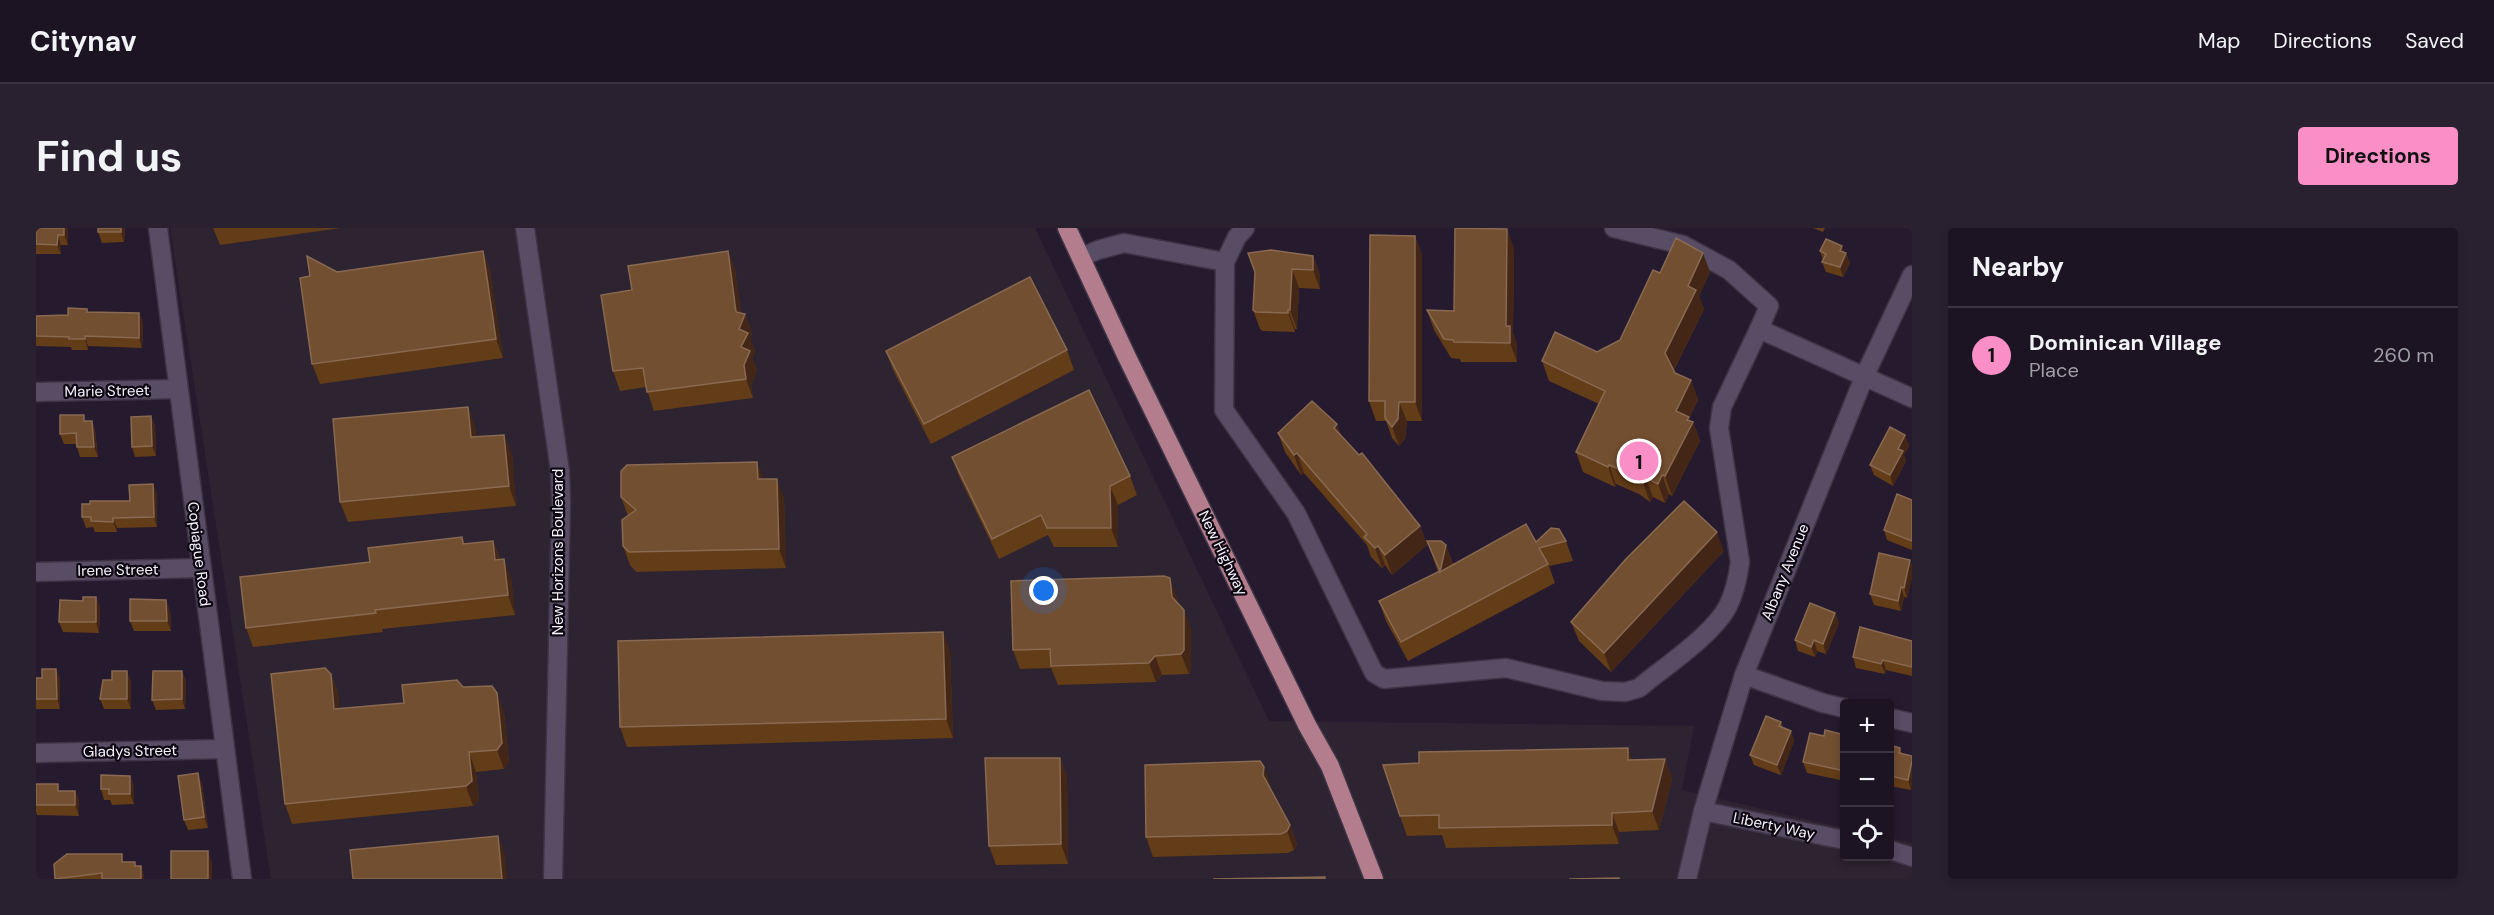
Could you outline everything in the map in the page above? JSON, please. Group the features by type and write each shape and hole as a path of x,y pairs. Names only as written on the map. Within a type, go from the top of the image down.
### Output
{"main road":[{"name":"New Highway","path":"1067,228 1307,725 1330,766 1374,879"}],"street":[{"name":"Copiague Road","path":"158,228 242,879"},
{"name":"New Horizons Boulevard","path":"525,228 560,471 553,879"},
{"path":"1245,228 1237,237 1225,262 1224,410 1296,513 1374,673 1384,679 1506,668 1602,691 1625,692 1639,688 1706,633 1727,608 1737,583 1740,562 1719,428 1722,407 1769,306 1729,270 1683,244 1614,228"},
{"path":"1082,257 1125,243 1225,262"},
{"name":"Albany Avenue","path":"1687,879 1703,811 1744,675 1864,375 1912,275"},
{"path":"1759,329 1912,398"},
{"name":"Marie Street","path":"36,392 178,389"},
{"name":"Irene Street","path":"36,572 201,568"},
{"path":"1744,675 1823,704 1840,707"},
{"path":"1894,719 1912,723"},
{"name":"Gladys Street","path":"36,753 225,749"},
{"name":"Liberty Way","path":"1703,811 1840,839"},
{"path":"1894,851 1912,857"}],"shaded area":[{"path":"170,228 1035,228 1269,721 1694,726 1682,790 1840,827 1840,861 1894,861 1894,839 1912,843 1912,879 271,879"}],"building":[{"path":"36,228 64,228 64,235 58,235 57,245 36,244"},
{"path":"98,228 121,228 121,232 98,232"},
{"path":"1455,228 1507,229 1506,326 1510,326 1510,343 1454,342 1444,339 1427,310 1454,311"},
{"path":"1370,235 1415,236 1415,402 1399,402 1398,419 1392,427 1385,418 1385,401 1369,401"},
{"path":"1676,238 1703,253 1688,286 1696,290 1665,353 1675,373 1691,380 1676,411 1689,417 1687,420 1693,422 1665,476 1662,475 1658,484 1646,478 1643,483 1632,474 1609,465 1608,467 1576,452 1605,391 1542,361 1555,332 1597,352 1620,340 1653,270 1660,273"},
{"path":"1826,239 1842,246 1840,251 1846,253 1840,267 1822,262 1826,254 1820,251"},
{"path":"1271,250 1313,256 1313,270 1292,269 1288,313 1253,310 1255,272 1248,253"},
{"path":"483,251 496,339 312,364 300,278 310,276 307,256 337,272"},
{"path":"728,251 736,312 745,314 739,329 748,333 741,347 750,351 744,365 746,379 647,392 643,368 613,371 601,295 632,290 628,266"},
{"path":"1030,277 1067,350 924,424 886,351"},
{"path":"68,308 87,309 87,312 139,313 139,338 85,336 85,339 69,339 69,337 36,336 36,316 68,315"},
{"path":"1089,390 1130,476 1110,486 1111,528 1047,528 1041,515 992,539 952,457"},
{"path":"1312,401 1337,424 1334,428 1359,455 1362,453 1420,526 1385,555 1378,546 1375,548 1364,537 1367,534 1297,453 1294,455 1278,433"},
{"path":"468,407 471,437 504,435 509,486 340,502 333,419"},
{"path":"60,415 84,415 84,421 92,421 94,447 77,447 76,433 60,434"},
{"path":"151,416 152,446 132,447 131,417"},
{"path":"1890,427 1905,435 1898,449 1903,451 1890,475 1870,465"},
{"path":"757,462 758,479 777,479 779,549 629,552 623,546 622,520 636,510 621,497 621,471 627,465"},
{"path":"153,484 154,517 113,518 113,522 91,521 91,517 82,517 82,504 90,504 90,501 130,501 129,485"},
{"path":"1897,494 1912,500 1912,541 1884,530"},
{"path":"1684,501 1717,532 1604,653 1571,622 1625,560"},
{"path":"1526,524 1536,542 1551,528 1559,529 1566,541 1539,548 1548,564 1401,642 1379,601 1440,571 1427,541 1441,541 1446,545 1440,572"},
{"path":"462,537 463,544 493,541 495,560 504,559 508,595 246,628 240,577 370,562 368,548"},
{"path":"1879,553 1910,560 1904,588 1901,587 1898,601 1870,594"},
{"path":"1164,576 1170,578 1172,597 1184,610 1184,650 1181,654 1155,656 1149,663 1051,666 1050,649 1013,650 1011,581"},
{"path":"83,597 96,597 96,622 59,622 60,600 83,601"},
{"path":"130,599 166,600 167,621 130,621"},
{"path":"1810,603 1835,613 1823,644 1814,640 1811,647 1795,640"},
{"path":"1860,627 1912,641 1912,667 1883,660 1881,664 1853,657"},
{"path":"943,632 946,719 620,727 618,641"},
{"path":"325,668 331,674 334,709 404,703 402,685 457,680 463,687 492,686 497,693 502,743 497,750 469,752 472,781 466,786 285,804 271,674"},
{"path":"42,669 56,669 57,699 36,699 36,678 42,678"},
{"path":"112,671 127,671 127,699 100,699 103,680 112,680"},
{"path":"153,671 182,671 182,699 152,700"},
{"path":"1766,716 1781,722 1779,726 1791,731 1777,765 1750,755"},
{"path":"1825,730 1840,734 1840,770 1803,762 1810,733 1824,736"},
{"path":"1894,746 1900,748 1899,753 1912,756 1908,780 1894,777"},
{"path":"1628,748 1628,760 1665,759 1652,811 1612,813 1612,825 1439,828 1439,815 1400,816 1383,765 1419,763 1419,752"},
{"path":"985,758 1060,758 1061,844 989,846"},
{"path":"1260,761 1264,767 1263,775 1290,825 1287,831 1281,834 1146,837 1145,765"},
{"path":"198,773 204,817 184,820 178,776"},
{"path":"101,775 130,776 130,794 109,794 109,789 101,789"},
{"path":"36,784 58,784 58,791 75,791 75,805 36,805"},
{"path":"498,836 502,879 353,879 350,850"},
{"path":"171,851 208,851 208,879 171,879"},
{"path":"67,854 122,854 122,862 135,862 135,866 141,866 141,879 102,879 102,873 55,879 54,864"},
{"path":"1325,877 1325,879 1213,879"},
{"path":"1619,878 1619,879 1569,879"}],"place":[{"name":"Dominican Village","path":"1639,461"}]}
